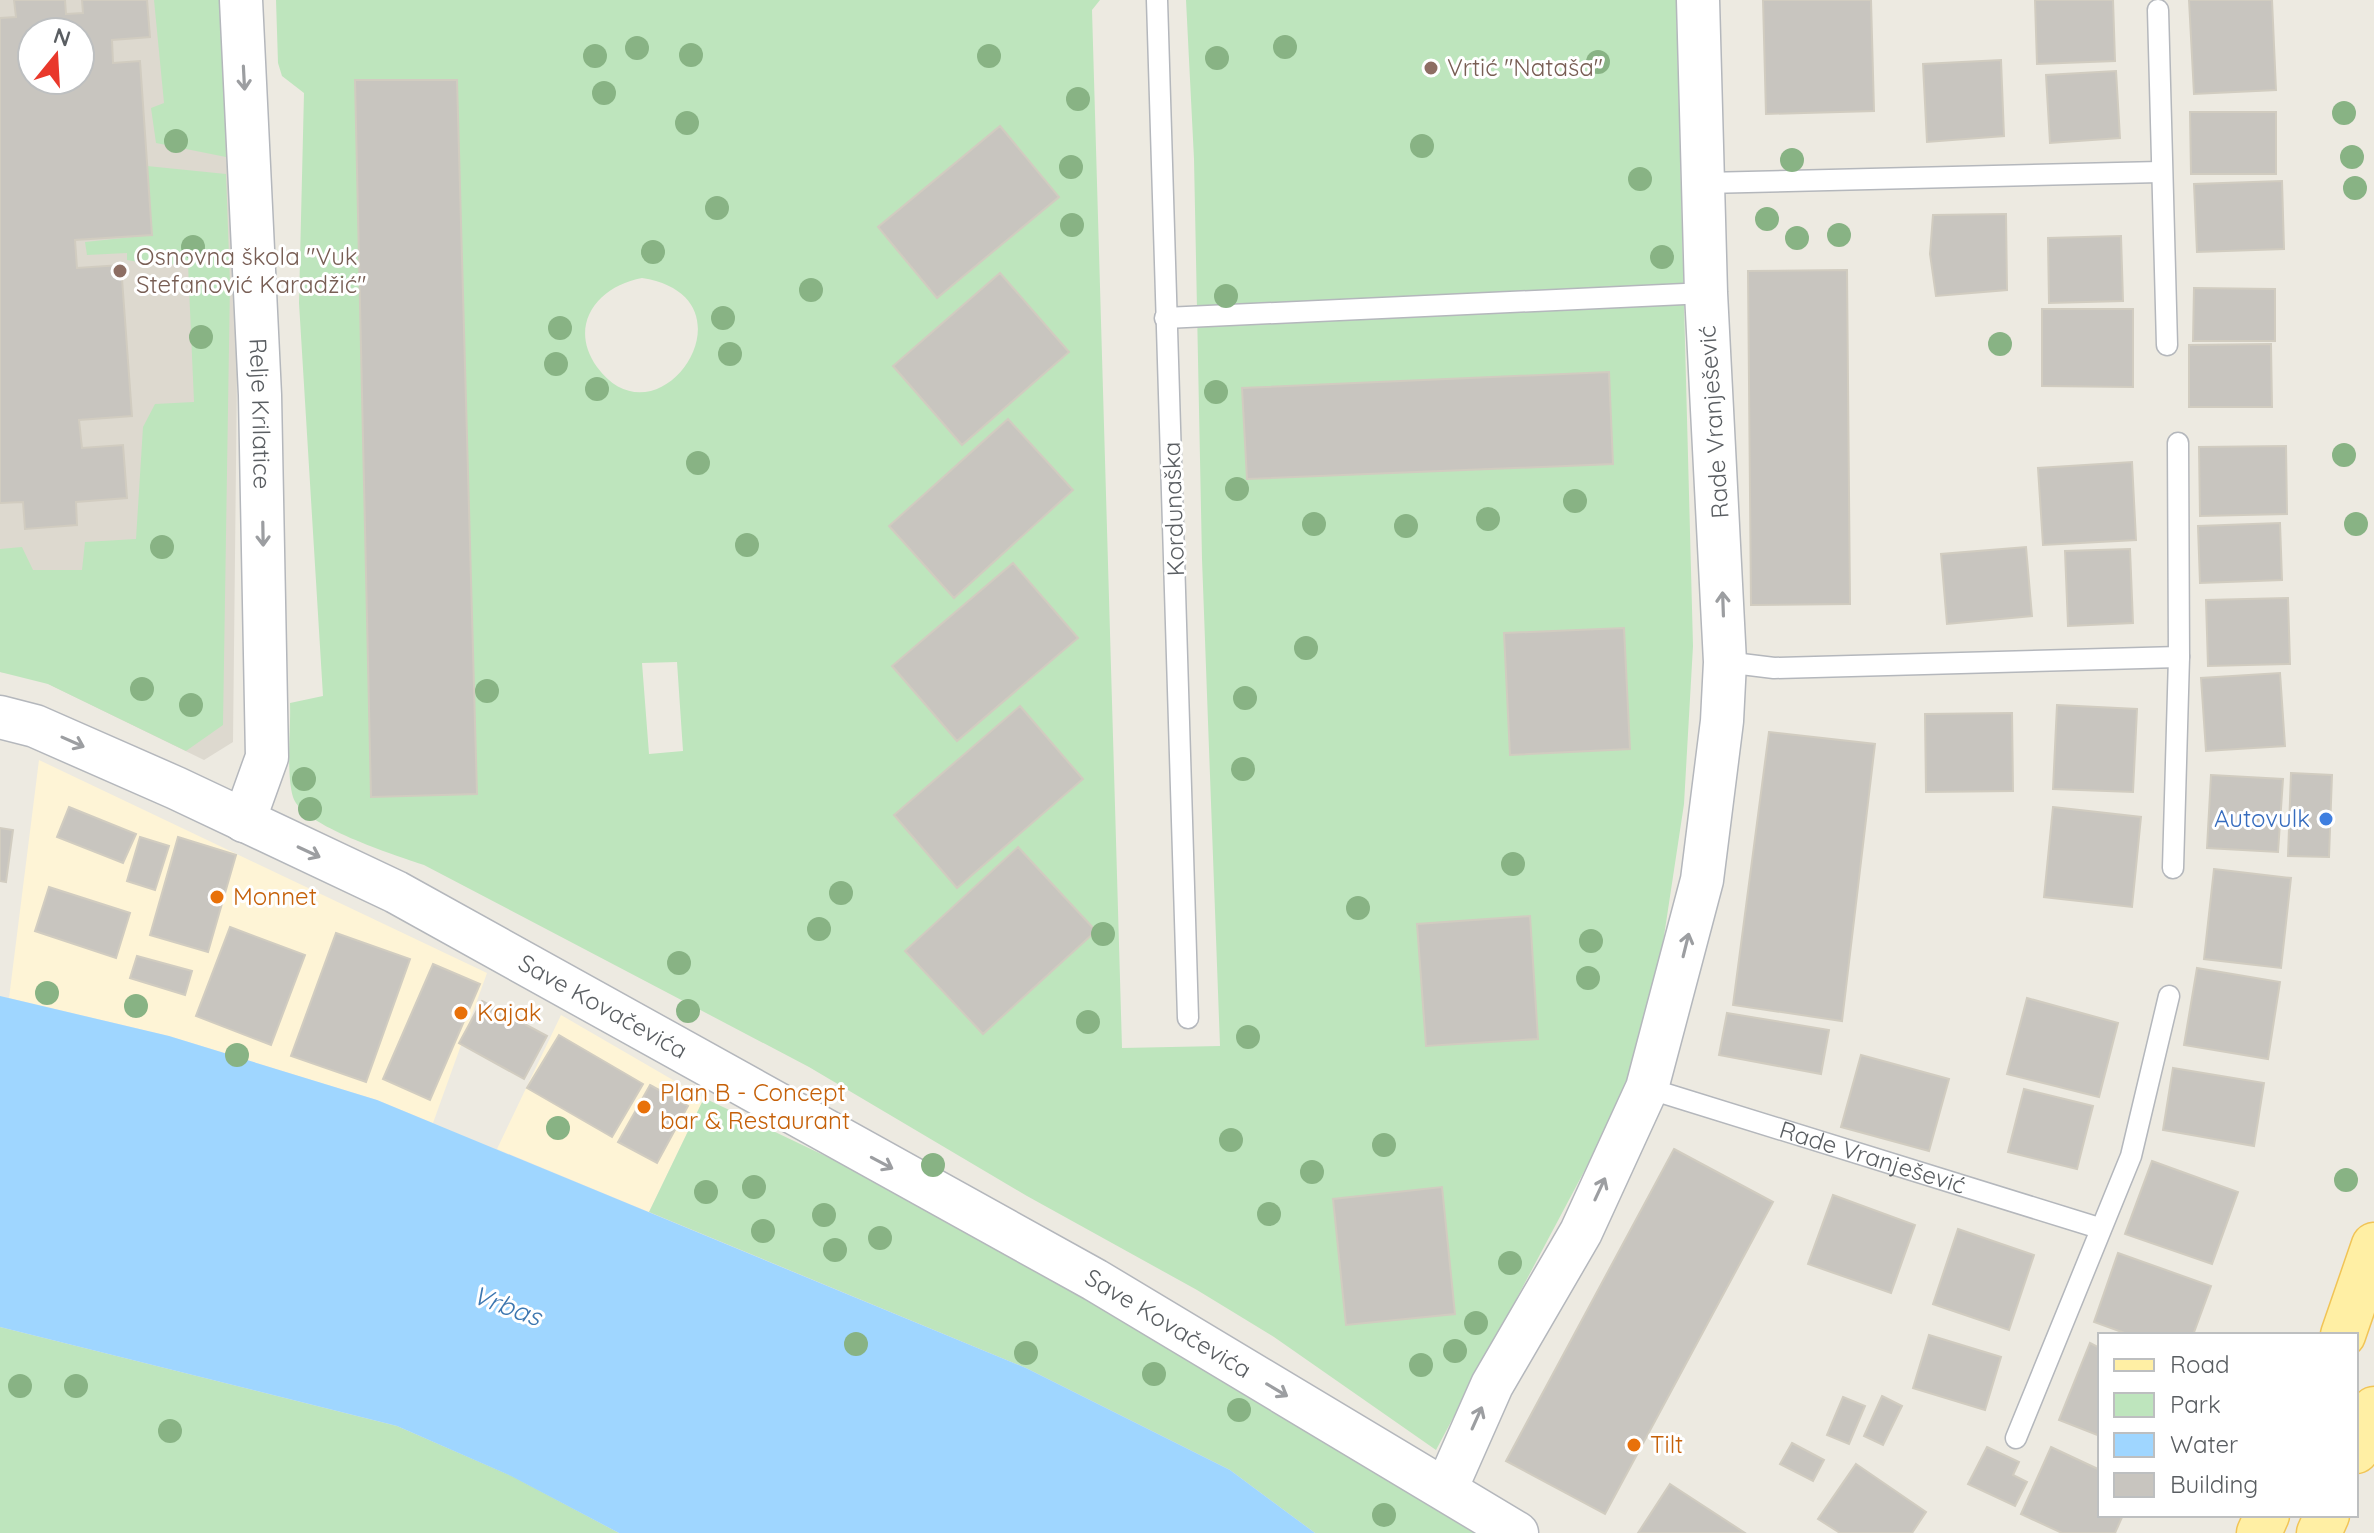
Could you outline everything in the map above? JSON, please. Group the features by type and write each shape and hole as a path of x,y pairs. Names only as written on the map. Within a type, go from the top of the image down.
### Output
{"main road":[{"path":"2344,1333 2374,1245"},
{"path":"2358,1446 2374,1409"}],"street":[{"name":"Relje Krilatice","path":"241,0 260,395 267,757 244,821"},
{"name":"Rade Vranješević","path":"1446,1489 1492,1385 1581,1232 1647,1088 1702,880 1722,721 1725,662 1722,544 1706,293 1698,0"},
{"name":"Save Kovačevića","path":"0,717 35,726 396,892 1019,1237 1517,1533"}],"lane":[{"name":"Kordunaška","path":"1157,0 1165,161 1165,318 1176,552 1188,1018"},
{"path":"2158,10 2167,345"},
{"path":"1705,183 2160,172"},
{"path":"1165,318 1706,293"},
{"path":"2173,868 2179,657 2178,443"},
{"path":"1725,662 1774,668 2179,657"},
{"path":"2016,1438 2099,1228 2131,1156 2169,996"},
{"name":"Rade Vranješević","path":"1647,1088 2099,1228"}],"shaded area":[{"name":"Osnovna škola \"Vuk Stefanović Karadžić\"","path":"0,0 241,0 233,742 204,760 36,678 0,672"},
{"path":"39,760 487,973 433,1123 377,1100 169,1036 9,998"},
{"path":"561,1015 704,1098 649,1212 497,1149"}],"green space":[{"path":"154,0 221,0 226,157 156,143 151,108 164,103"},
{"path":"276,0 1100,0 1092,10 1122,1048 1220,1046 1202,559 1194,159 1186,0 1676,0 1693,646 1684,804 1646,1055 1436,1450 1274,1337 809,1067 424,865 331,829 300,808 293,797 290,776 290,703 323,696 299,303 304,93 282,76 278,63","holes":["642,278 677,291 695,312 697,337 688,362 670,381 647,392 622,388 597,367 585,336 586,322 601,299 612,289","677,662 683,751 649,754 642,663"]},
{"path":"147,166 226,174 230,283 223,725 186,751 48,684 0,672 0,549 22,547 33,570 82,570 85,542 136,539 143,427 155,404 194,402 188,264 156,265 127,260 127,253 87,255 85,242 152,235"},
{"path":"704,1098 943,1212 1479,1533 1315,1533 1230,1470 1026,1368 649,1212"},
{"path":"0,1327 397,1426 512,1476 619,1533 0,1533"}],"water":[{"name":"Vrbas","path":"0,996 169,1036 377,1100 1026,1368 1230,1470 1315,1533 619,1533 511,1476 397,1426 0,1327"}],"building":[{"path":"14,0 65,0 66,14 83,13 82,0 147,0 150,37 112,40 113,63 140,61 152,235 75,240 77,268 121,265 132,416 79,420 82,448 123,445 127,498 76,502 77,525 25,529 23,502 0,503 0,18 16,17"},
{"path":"1763,0 1871,0 1874,111 1766,114"},
{"path":"2035,0 2113,0 2115,61 2037,64"},
{"path":"2189,0 2272,0 2276,90 2194,94"},
{"path":"2001,60 2004,136 1927,142 1923,64"},
{"path":"2116,71 2120,138 2050,143 2046,75"},
{"path":"355,80 457,80 477,794 371,797"},
{"path":"2190,112 2276,112 2276,174 2191,174"},
{"path":"1000,126 1059,197 937,298 878,227"},
{"path":"2282,181 2284,249 2197,252 2194,184"},
{"path":"2006,214 2007,290 1936,296 1930,254 1933,215"},
{"path":"2121,236 2123,301 2049,303 2048,238"},
{"path":"1847,270 1850,604 1751,605 1748,271"},
{"path":"1000,273 1069,352 962,445 893,366"},
{"path":"2194,288 2275,289 2275,341 2193,341"},
{"path":"2042,309 2133,309 2133,387 2042,386"},
{"path":"2271,344 2272,407 2189,407 2189,345"},
{"path":"1609,372 1613,464 1247,479 1242,388"},
{"path":"1008,419 1073,490 954,598 889,526"},
{"path":"2286,446 2287,514 2200,516 2199,447"},
{"path":"2132,462 2136,540 2043,545 2038,468"},
{"path":"2280,523 2282,580 2200,583 2198,526"},
{"path":"2026,547 2032,616 1947,624 1941,554"},
{"path":"2130,549 2133,623 2068,626 2065,551"},
{"path":"1013,563 1078,638 957,741 892,666"},
{"path":"2288,598 2290,664 2208,666 2206,600"},
{"path":"1624,628 1630,749 1510,755 1504,633"},
{"path":"2280,673 2285,746 2206,751 2201,678"},
{"path":"2057,705 2137,709 2133,792 2053,789"},
{"path":"1020,706 1083,779 957,888 894,815"},
{"path":"2012,713 2013,791 1926,792 1925,714"},
{"path":"1769,732 1875,744 1842,1021 1733,1005"},
{"path":"2291,773 2332,775 2329,857 2288,856"},
{"path":"2211,775 2283,779 2278,852 2207,848"},
{"path":"69,807 136,834 123,863 57,837"},
{"path":"2053,807 2141,817 2132,907 2044,897"},
{"path":"0,828 13,830 6,882 0,881"},
{"path":"140,837 169,846 155,890 127,881"},
{"path":"178,837 236,855 208,952 150,935"},
{"path":"1018,847 1096,931 983,1034 905,951"},
{"path":"2214,869 2291,878 2281,968 2204,959"},
{"path":"49,887 130,913 116,958 35,931"},
{"path":"1530,916 1538,1039 1426,1046 1417,924"},
{"path":"230,927 305,955 271,1045 196,1016"},
{"path":"336,933 410,959 366,1082 291,1056"},
{"path":"137,956 192,971 185,995 130,978"},
{"path":"433,964 480,984 430,1100 383,1079"},
{"path":"2197,968 2280,982 2268,1059 2184,1045"},
{"path":"2027,998 2118,1023 2099,1097 2007,1074"},
{"path":"482,1001 547,1036 524,1079 459,1043"},
{"path":"1727,1013 1829,1030 1821,1074 1719,1055"},
{"path":"559,1035 643,1084 612,1137 527,1088"},
{"path":"1861,1055 1949,1079 1929,1151 1841,1127"},
{"path":"2173,1068 2264,1083 2254,1146 2163,1130"},
{"path":"650,1085 688,1106 657,1163 618,1142"},
{"path":"2024,1089 2093,1106 2077,1169 2008,1152"},
{"path":"1674,1149 1773,1202 1605,1514 1506,1461"},
{"path":"2152,1161 2238,1192 2212,1264 2125,1234"},
{"path":"1442,1187 1455,1314 1346,1325 1333,1199"},
{"path":"1833,1195 1915,1225 1891,1293 1808,1264"},
{"path":"1958,1229 2034,1255 2009,1330 1933,1304"},
{"path":"2118,1253 2211,1286 2194,1333 2124,1333 2094,1322"},
{"path":"1929,1335 2001,1357 1985,1410 1913,1388"},
{"path":"2090,1343 2098,1347 2098,1435 2059,1420"},
{"path":"1882,1396 1902,1406 1883,1445 1864,1436"},
{"path":"1843,1397 1865,1406 1849,1444 1827,1435"},
{"path":"1792,1443 1824,1460 1813,1481 1780,1464"},
{"path":"1987,1447 2019,1462 2013,1475 2027,1482 2015,1506 1968,1484"},
{"path":"2051,1447 2098,1469 2098,1517 2122,1517 2115,1533 2062,1533 2021,1514"},
{"path":"1856,1464 1926,1512 1912,1533 1840,1533 1818,1519"},
{"path":"1670,1484 1745,1533 1638,1533"}],"place":[{"name":"Vrtić \"Nataša\"","path":"1431,68"},
{"name":"Osnovna škola \"Vuk Stefanović Karadžić\"","path":"120,271"},
{"name":"Autovulk","path":"2326,819"},
{"name":"Monnet","path":"217,897"},
{"name":"Kajak","path":"461,1013"},
{"name":"Plan B - Concept bar & Restaurant","path":"644,1107"},
{"name":"Tilt","path":"1634,1445"}]}
